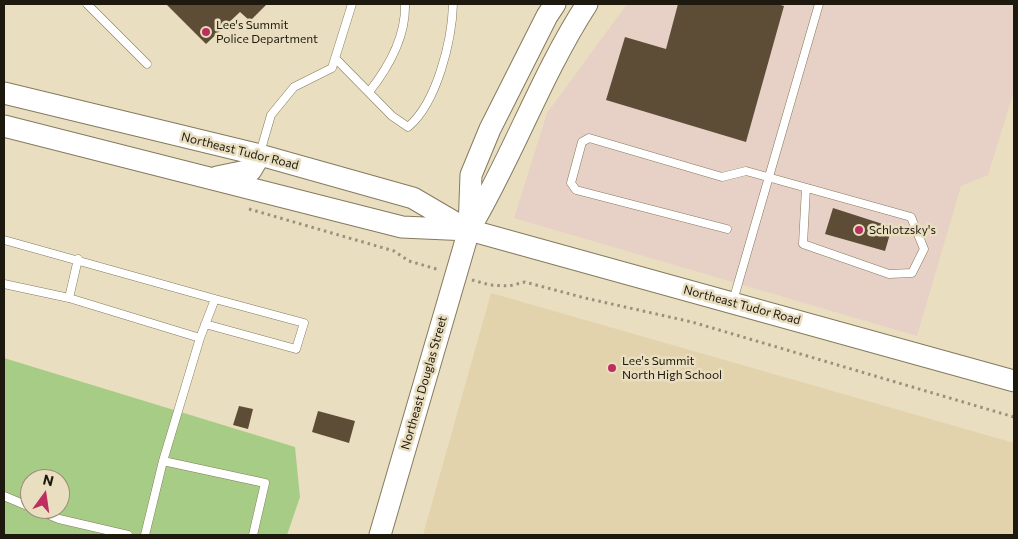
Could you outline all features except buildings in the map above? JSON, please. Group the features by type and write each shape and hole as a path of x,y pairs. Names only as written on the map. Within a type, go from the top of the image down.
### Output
{"street":[{"name":"Northeast Douglas Street","path":"380,535 468,230 470,175 490,129 547,16 556,4"},
{"name":"Northeast Douglas Street","path":"468,230 495,186 548,72 587,4"},
{"name":"Northeast Tudor Road","path":"4,92 260,155 413,198 468,230"},
{"name":"Northeast Tudor Road","path":"4,126 402,227 468,230 1014,381"},
{"path":"210,178 251,170 260,155"}],"lane":[{"path":"87,4 146,64"},
{"path":"260,155 271,115 294,87 332,68 352,4"},
{"path":"368,92 387,70 401,33 405,4"},
{"path":"335,58 392,116 408,127 418,119 437,81 452,28 453,4"},
{"path":"733,303 819,4"},
{"path":"726,229 576,190 571,183 582,142 589,138 722,176 746,171 911,217 924,248 912,273 889,274 803,244 806,188"},
{"path":"4,240 304,323 296,348 205,324"},
{"path":"70,298 78,259"},
{"path":"4,284 70,298 200,338"},
{"path":"145,535 163,461 200,338 215,299"},
{"path":"163,461 265,484 253,535"},
{"path":"4,496 20,503"},
{"path":"59,519 128,535"}],"path":[{"path":"247,208 394,252 409,261 490,285 509,286 525,282 585,298 692,322 1014,417"}],"shaded area":[{"path":"627,4 1014,4 1014,91 988,175 961,186 917,336 514,218 547,113"},
{"name":"Lee's Summit North High School","path":"491,293 1014,443 1014,535 423,535"}],"green space":[{"path":"4,358 295,447 300,497 287,535 4,535"}],"place":[{"name":"Lee's Summit Police Department","path":"206,32"},
{"name":"Schlotzsky's","path":"859,230"},
{"name":"Lee's Summit North High School","path":"612,368"}]}
